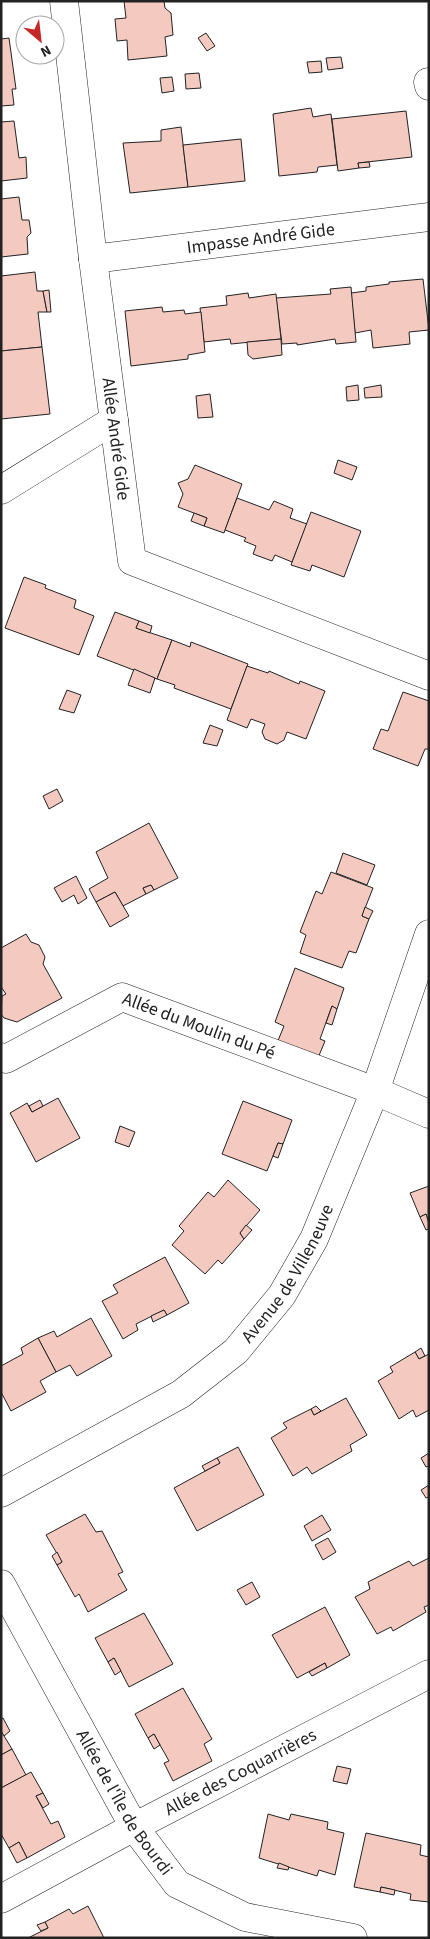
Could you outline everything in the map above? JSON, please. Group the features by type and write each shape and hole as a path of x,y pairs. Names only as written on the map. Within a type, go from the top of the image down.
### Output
{"street":[{"name":"Allée André Gide","path":"64,1 93,259 132,561 429,676"},
{"path":"428,82 429,86"},
{"name":"Impasse André Gide","path":"93,259 429,218"},
{"path":"1,490 114,420"},
{"name":"Avenue de Villeneuve","path":"1,1493 181,1394 236,1351 282,1295 314,1239 375,1091 429,934"},
{"name":"Allée du Moulin du Pé","path":"1,1057 6,1059 122,997 375,1091"},
{"path":"375,1091 429,1114"},
{"name":"Allée de l'Île de Bourdi","path":"1,1584 134,1827 177,1884 245,1917 353,1938"},
{"name":"Allée des Coquarrières","path":"1,1898 429,1674"}],"building":[{"path":"124,1 164,1 165,8 171,13 173,35 165,37 167,56 128,60 127,40 117,41 115,19 126,18"},
{"path":"206,33 215,46 207,51 198,38"},
{"path":"9,38 16,89 12,89 14,105 1,106 1,39"},
{"path":"341,57 343,68 328,70 326,58"},
{"path":"321,61 322,72 309,73 307,62"},
{"path":"199,73 201,88 186,89 185,74"},
{"path":"172,77 174,91 162,93 160,78"},
{"path":"311,108 313,117 331,114 337,165 318,167 317,172 279,176 273,114"},
{"path":"406,111 412,157 358,163 359,168 338,171 332,119"},
{"path":"14,121 19,158 26,157 27,178 1,181 1,122"},
{"path":"181,127 188,187 130,193 123,143 161,141 161,130"},
{"path":"241,139 245,181 188,187 183,145"},
{"path":"369,162 370,167 359,168 358,163"},
{"path":"19,197 22,220 29,220 31,233 27,237 28,254 1,257 1,199"},
{"path":"35,272 37,291 43,291 47,312 38,312 42,347 1,351 1,276"},
{"path":"423,279 429,330 409,332 410,344 373,348 371,330 355,333 351,293 366,291 366,287 389,284 389,282"},
{"path":"351,287 356,342 336,344 335,339 297,345 297,343 282,344 276,298 331,294 330,289"},
{"path":"49,290 51,312 47,312 43,291"},
{"path":"248,293 249,298 276,294 281,339 231,344 230,339 204,342 200,308 227,305 226,296"},
{"path":"162,307 163,312 184,310 185,314 201,312 205,352 188,355 188,359 131,366 125,311"},
{"path":"281,339 282,355 253,359 248,355 247,342"},
{"path":"42,347 50,414 1,419 1,351"},
{"path":"358,385 359,400 347,401 346,387"},
{"path":"381,385 382,397 365,398 364,388"},
{"path":"210,394 213,417 198,418 196,396"},
{"path":"338,460 357,467 352,480 334,473"},
{"path":"195,465 242,484 224,533 204,526 207,518 178,507 183,494 178,483 188,479"},
{"path":"237,498 269,510 274,501 293,509 290,518 307,524 292,562 275,555 272,561 253,554 256,546 244,541 246,538 225,530"},
{"path":"311,512 361,531 344,577 312,565 310,571 291,565"},
{"path":"194,513 207,518 204,526 191,521"},
{"path":"24,577 46,585 45,588 76,600 74,608 94,616 79,655 5,628"},
{"path":"115,612 139,621 136,628 172,640 157,679 97,656"},
{"path":"139,621 152,626 150,633 136,628"},
{"path":"172,640 190,647 191,642 248,664 231,709 174,688 175,685 157,679"},
{"path":"247,666 268,673 269,671 299,684 300,681 325,691 306,739 287,732 284,740 277,744 265,739 262,732 265,724 251,719 247,728 227,720"},
{"path":"134,669 155,678 150,693 128,685"},
{"path":"67,690 81,695 74,713 59,709"},
{"path":"403,692 429,701 429,749 425,749 418,766 373,749 381,729 388,731"},
{"path":"210,725 223,730 217,746 203,743"},
{"path":"57,789 63,801 49,809 43,796"},
{"path":"149,823 178,878 154,890 151,885 143,888 146,894 123,906 115,892 96,902 89,889 108,878 96,852"},
{"path":"343,853 375,865 367,885 336,873"},
{"path":"331,872 373,888 362,916 369,919 356,953 349,951 342,968 300,953 306,935 300,932 316,891 322,894"},
{"path":"76,876 87,898 78,904 74,895 62,902 54,888"},
{"path":"151,885 154,890 146,894 143,888"},
{"path":"115,892 129,916 110,927 96,902"},
{"path":"365,907 373,911 369,919 362,916"},
{"path":"26,934 31,942 39,945 45,957 43,964 62,998 17,1022 4,1018 1,1014 2,996 6,994 1,987 1,948"},
{"path":"295,968 344,988 337,1009 332,1006 320,1039 325,1041 318,1058 277,1043 284,1026 275,1022"},
{"path":"332,1006 337,1009 332,1025 326,1023"},
{"path":"58,1098 80,1138 36,1162 10,1113 27,1103 32,1112"},
{"path":"40,1100 43,1106 32,1112 29,1106"},
{"path":"243,1101 292,1120 283,1144 278,1143 267,1171 222,1154"},
{"path":"120,1126 135,1132 129,1147 115,1142"},
{"path":"278,1143 283,1144 278,1158 273,1156"},
{"path":"228,1180 260,1210 240,1233 244,1239 222,1264 218,1260 205,1274 172,1245 184,1231 179,1226 208,1192 214,1197"},
{"path":"429,1186 429,1224 426,1214 420,1217 410,1193"},
{"path":"426,1214 429,1229 426,1230 420,1217"},
{"path":"246,1225 252,1230 244,1239 240,1233"},
{"path":"165,1257 189,1303 167,1315 164,1310 136,1324 138,1330 123,1339 102,1301 118,1293 113,1285"},
{"path":"164,1310 167,1315 153,1322 151,1316"},
{"path":"91,1318 112,1356 77,1376 70,1365 56,1372 38,1338 54,1331 57,1337"},
{"path":"38,1338 56,1372 40,1381 46,1392 11,1411 1,1392 1,1366 23,1354 21,1348"},
{"path":"421,1348 425,1356 419,1359 415,1352"},
{"path":"415,1352 419,1359 429,1354 429,1410 416,1417 413,1410 399,1419 378,1381 393,1372 390,1367"},
{"path":"346,1398 367,1435 350,1445 352,1451 312,1474 307,1467 293,1476 271,1438 287,1428 283,1423 311,1409 314,1415"},
{"path":"316,1406 321,1411 314,1415 311,1409"},
{"path":"238,1447 264,1495 197,1531 174,1488 220,1463 217,1458"},
{"path":"429,1453 429,1466 426,1467 421,1458"},
{"path":"217,1458 220,1463 205,1471 202,1466"},
{"path":"429,1485 429,1497 426,1498 421,1490"},
{"path":"85,1514 96,1532 102,1531 123,1572 118,1574 127,1590 88,1612 79,1594 75,1597 57,1565 62,1562 46,1535"},
{"path":"322,1515 331,1530 312,1541 304,1526"},
{"path":"328,1538 336,1552 323,1560 315,1545"},
{"path":"57,1552 62,1562 57,1565 52,1556"},
{"path":"429,1558 429,1605 424,1607 426,1612 393,1631 391,1627 377,1634 355,1597 370,1589 368,1582 409,1561 413,1566"},
{"path":"252,1582 260,1597 246,1605 237,1590"},
{"path":"325,1607 350,1655 327,1668 325,1663 297,1678 272,1635"},
{"path":"144,1613 173,1664 129,1687 114,1658 108,1662 95,1638"},
{"path":"114,1658 121,1671 115,1675 108,1662"},
{"path":"325,1663 327,1668 312,1676 309,1672"},
{"path":"183,1688 212,1739 204,1744 212,1761 173,1781 164,1763 169,1761 154,1734 148,1738 135,1714"},
{"path":"3,1718 10,1731 4,1736 1,1731 1,1719"},
{"path":"1,1731 12,1749 1,1755"},
{"path":"154,1734 160,1745 154,1749 148,1738"},
{"path":"12,1749 26,1775 1,1788 1,1755"},
{"path":"337,1766 351,1769 347,1784 333,1781"},
{"path":"31,1772 43,1793 36,1796 51,1824 58,1821 65,1837 27,1858 19,1842 9,1848 1,1834 1,1788"},
{"path":"43,1793 49,1804 43,1808 36,1796"},
{"path":"268,1814 289,1820 291,1814 328,1822 327,1829 344,1833 335,1875 319,1870 317,1876 259,1858"},
{"path":"366,1833 421,1845 420,1855 429,1857 429,1902 410,1900 411,1894 381,1887 380,1892 354,1887"},
{"path":"19,1842 27,1858 17,1863 9,1848"},
{"path":"279,1863 289,1867 288,1870 277,1868"},
{"path":"381,1887 395,1890 394,1895 380,1892"},
{"path":"88,1906 104,1938 28,1938 48,1928 45,1922 69,1909 73,1914"},
{"path":"45,1922 48,1928 41,1931 37,1925"}]}
